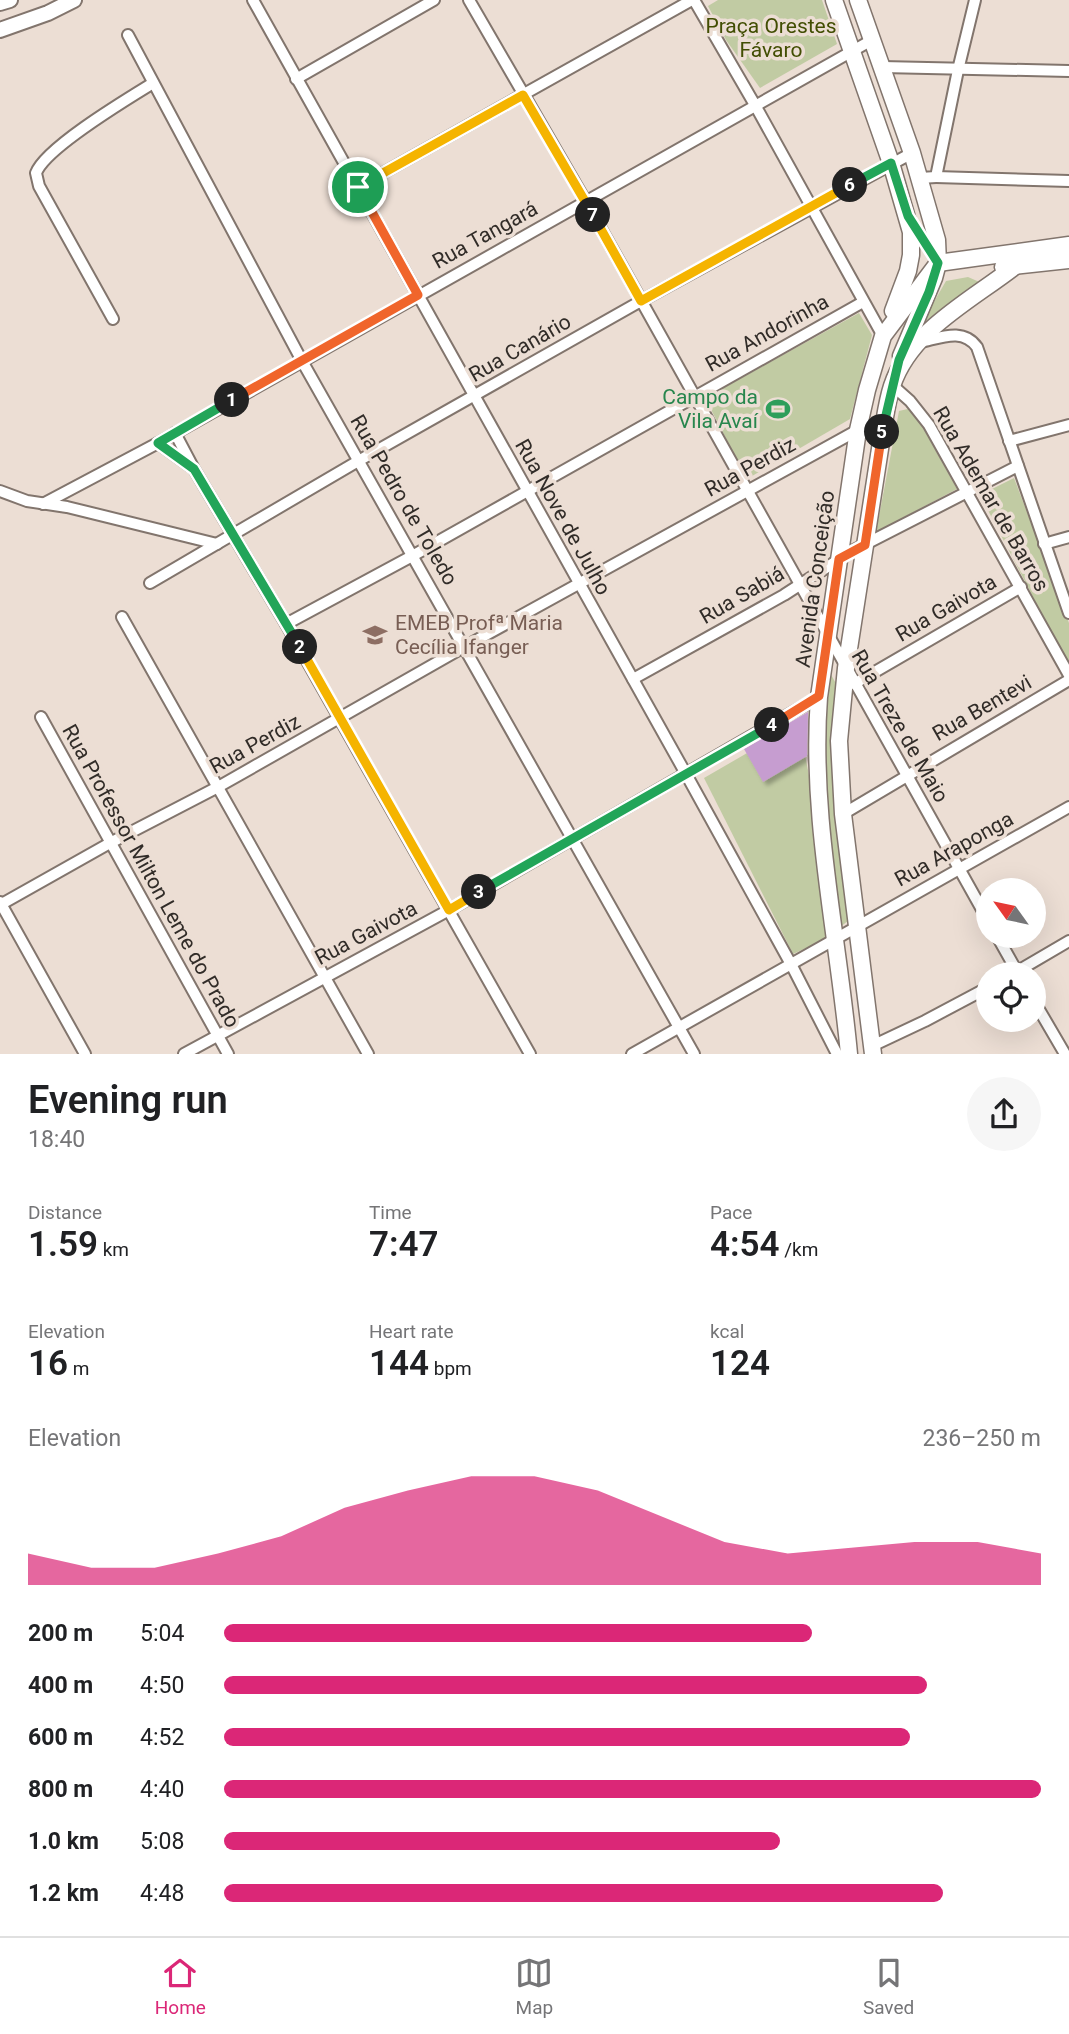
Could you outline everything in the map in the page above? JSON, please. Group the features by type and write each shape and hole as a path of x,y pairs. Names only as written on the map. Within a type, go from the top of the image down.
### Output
{"main road":[{"path":"0,3 10,0"},
{"path":"0,30 48,13 74,0"},
{"path":"834,0 891,163 908,216 912,243 898,299 883,337"},
{"path":"858,0 912,153 928,178 937,240 938,263 892,385"},
{"path":"908,216 938,263"},
{"path":"937,240 977,258"},
{"path":"938,263 1069,245"},
{"name":"Avenida Conceição","path":"872,1050 843,814 839,741 846,668 876,467 892,385 918,343 953,312 1014,267 1069,260"},
{"path":"938,263 1014,267"},
{"name":"Avenida Conceição","path":"849,1054 816,761 819,696 858,430 867,390 883,337 938,263"}],"street":[{"name":"Rua Nove de Julho","path":"253,0 792,965 837,1054"},
{"path":"296,79 434,0"},
{"name":"Rua Treze de Maio","path":"469,0 586,202 976,899"},
{"path":"358,187 693,0 755,105 883,337"},
{"path":"975,0 928,178 1069,181"},
{"name":"Rua Pedro de Toledo","path":"128,35 302,361 694,1054"},
{"name":"Rua Tangará","path":"43,504 158,443 872,40"},
{"path":"882,67 1069,71"},
{"path":"113,319 39,186 36,173 46,157 108,111 153,83"},
{"name":"Rua Canário","path":"150,583 641,301 912,153"},
{"name":"Rua Andorinha","path":"286,624 414,555 863,302"},
{"path":"918,343 962,335 974,342 981,355 1069,613"},
{"name":"Rua Ademar de Barros","path":"892,385 910,401 929,425 1069,674"},
{"path":"1009,441 1069,425"},
{"name":"Rua Perdiz","path":"0,904 218,787 464,647 858,430"},
{"path":"175,433 530,1054"},
{"path":"158,443 194,469"},
{"name":"Rua Sabiá","path":"633,679 800,585 839,559 1018,466"},
{"path":"0,491 19,499 66,507 216,544"},
{"path":"1044,544 1069,537"},
{"name":"Rua Gaivota","path":"854,684 1021,587"},
{"path":"122,617 369,1054"},
{"name":"Rua Bentevi","path":"843,814 1069,680"},
{"name":"Rua Gaivota","path":"184,1054 449,910 819,696"},
{"name":"Rua Professor Milton Leme do Prado","path":"41,717 228,1054"},
{"name":"Rua Araponga","path":"835,940 1069,807"},
{"path":"0,904 85,1054"},
{"path":"632,1054 835,940"},
{"path":"1036,962 1069,942"},
{"path":"872,1050 976,994"},
{"path":"1046,1022 1065,1054"}],"green space":[{"name":"Praça Orestes Fávaro","path":"718,0 822,0 837,44 760,88 726,40 708,6"},
{"path":"968,277 984,284 918,335 920,326 946,281"},
{"name":"Campo da Vila Avaí","path":"859,313 872,335 850,419 747,479 705,398"},
{"path":"912,408 957,489 876,532 899,411"},
{"path":"1014,478 1069,623 1069,666 980,495"},
{"path":"829,671 839,689 852,918 840,927 826,818 821,735"},
{"path":"799,723 810,781 826,939 793,954 704,778"}],"building":[{"path":"808,712 807,756 763,782 744,749"}],"place":[{"name":"Campo da Vila Avaí","path":"778,409"},
{"name":"EMEB Profª Maria Cecília Ifanger","path":"375,635"}],"route":[{"path":"523,95 641,301 891,163 908,216 938,263 929,292 899,360 892,385 876,467 865,545 839,559 819,696 449,910 194,469 158,443 418,295 358,187 523,95"}]}
